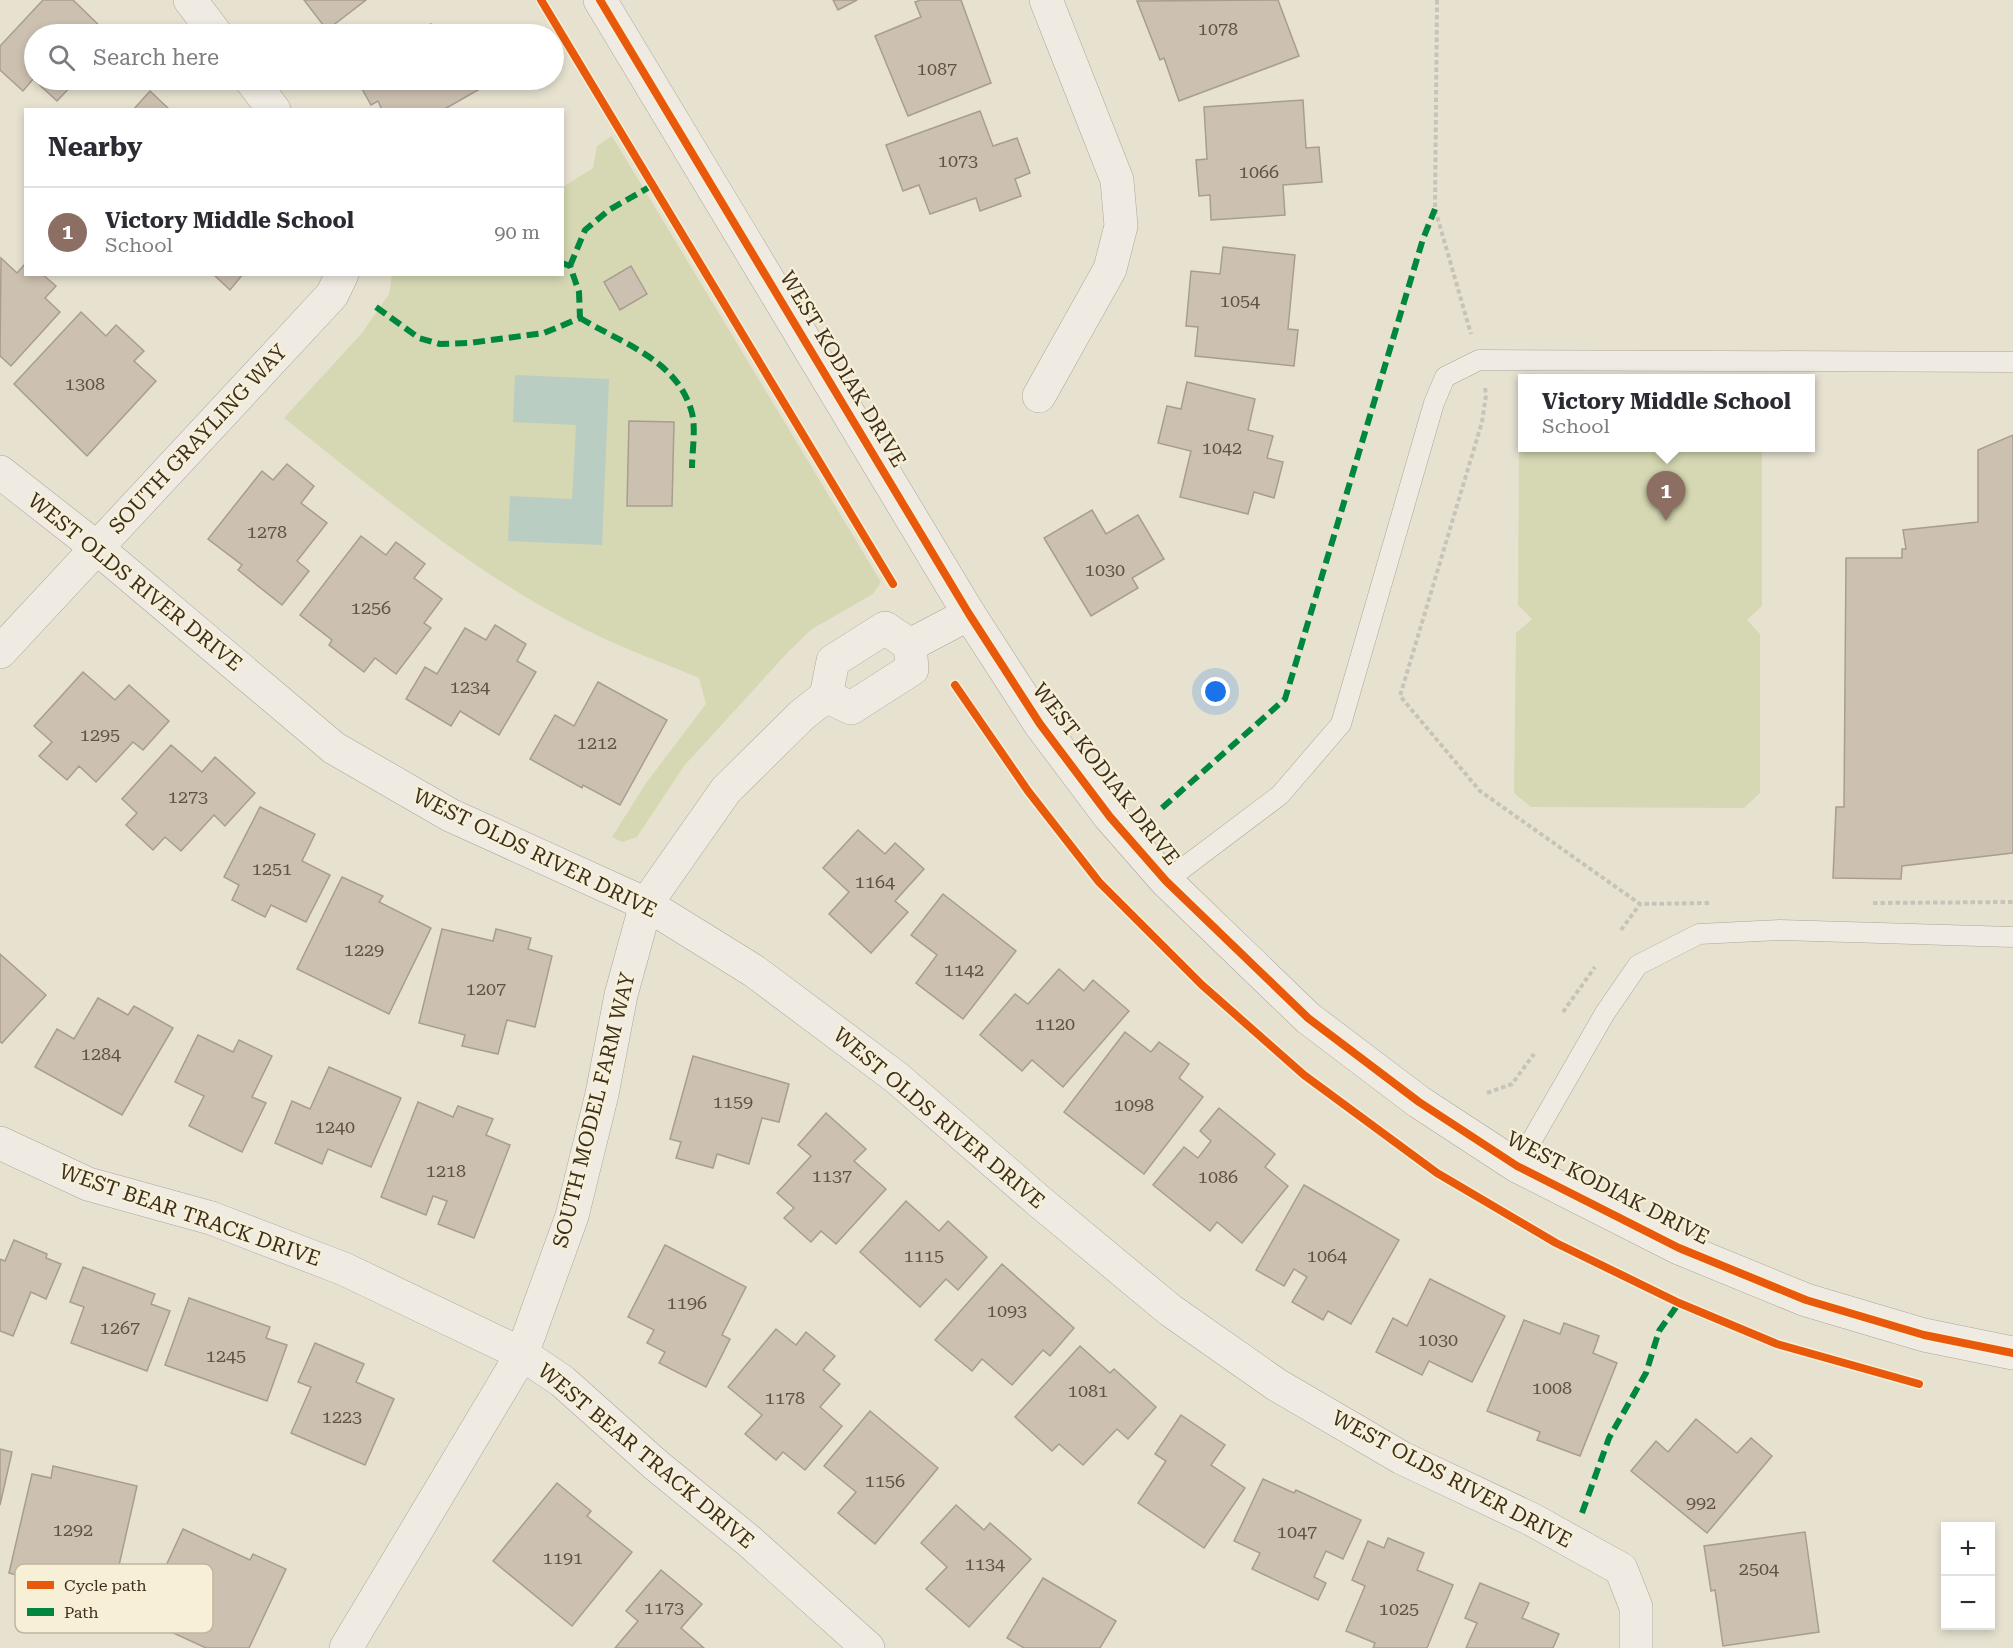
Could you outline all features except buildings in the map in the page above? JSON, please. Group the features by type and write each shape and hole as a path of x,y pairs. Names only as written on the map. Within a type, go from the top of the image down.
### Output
{"street":[{"path":"190,0 208,24"},
{"name":"WEST KODIAK DRIVE","path":"600,0 969,614 1040,724 1110,817 1166,881 1308,1018 1419,1102 1517,1166 1679,1248 1806,1300 1924,1335 2013,1353"},
{"path":"1039,396 1110,269 1121,226 1116,180 1046,0"},
{"path":"259,90 272,108"},
{"name":"SOUTH GRAYLING WAY","path":"0,652 332,295 341,276"},
{"name":"WEST OLDS RIVER DRIVE","path":"0,472 97,548 334,748 450,815 646,904 754,971 897,1078 1040,1202 1170,1310 1277,1385 1402,1458 1531,1519 1621,1569 1636,1607 1636,1648"},
{"path":"910,645 969,614"},
{"path":"885,628 910,645 912,669 850,708 826,696 833,661 885,628"},
{"name":"SOUTH MODEL FARM WAY","path":"346,1648 522,1354 572,1216 602,1094 621,995 646,904 726,790 802,715 826,696"},
{"name":"WEST BEAR TRACK DRIVE","path":"0,1143 88,1184 211,1218 344,1269 522,1354 562,1381 656,1465 749,1541 868,1648"}],"lane":[{"path":"1166,881 1280,795 1341,724 1434,403 1445,377 1479,360 2013,362"},
{"path":"1517,1166 1605,1013 1638,965 1699,934 1780,930 2013,937"}],"path":[{"path":"1437,0 1435,208 1479,360 1486,395 1482,422 1400,696 1480,791 1640,904 1721,903"},
{"path":"1861,903 2013,902"},
{"path":"1621,930 1640,904"},
{"path":"1563,1012 1595,967"},
{"path":"1487,1093 1512,1084 1534,1054"}],"green space":[{"path":"612,136 881,582 873,594 812,629 789,651 684,766 637,837 622,842 612,837 646,783 706,704 699,678 586,630 505,584 429,532 284,418 362,333 389,294 392,276 564,276 564,186 593,168 597,146"},
{"path":"1519,452 1762,452 1762,606 1747,620 1760,634 1760,793 1744,808 1531,807 1514,793 1516,633 1532,619 1518,605"}],"shaded area":[{"path":"515,375 609,379 602,545 508,541 510,496 572,499 576,425 513,422"}],"marked path":[{"path":"570,266 585,230 609,210 653,185"},
{"path":"1162,808 1285,699 1423,239 1435,209"},
{"path":"376,307 419,338 440,344 469,343 544,333 580,318 579,292 570,266 564,264"},
{"path":"580,318 647,355 675,379 692,413 694,433 692,468"},
{"path":"1582,1513 1609,1438 1646,1373 1659,1331 1679,1303"}],"cycle path":[{"path":"541,0 555,24"},
{"path":"600,0 969,614 1040,724 1110,817 1166,881 1308,1018 1419,1102 1517,1166 1679,1248 1806,1300 1924,1335 2013,1353"},
{"path":"564,38 893,584"},
{"path":"955,685 1028,791 1099,882 1202,985 1304,1075 1437,1173 1556,1243 1679,1303 1777,1344 1919,1384"}],"place":[{"name":"Victory Middle School","path":"1666,521"}]}
